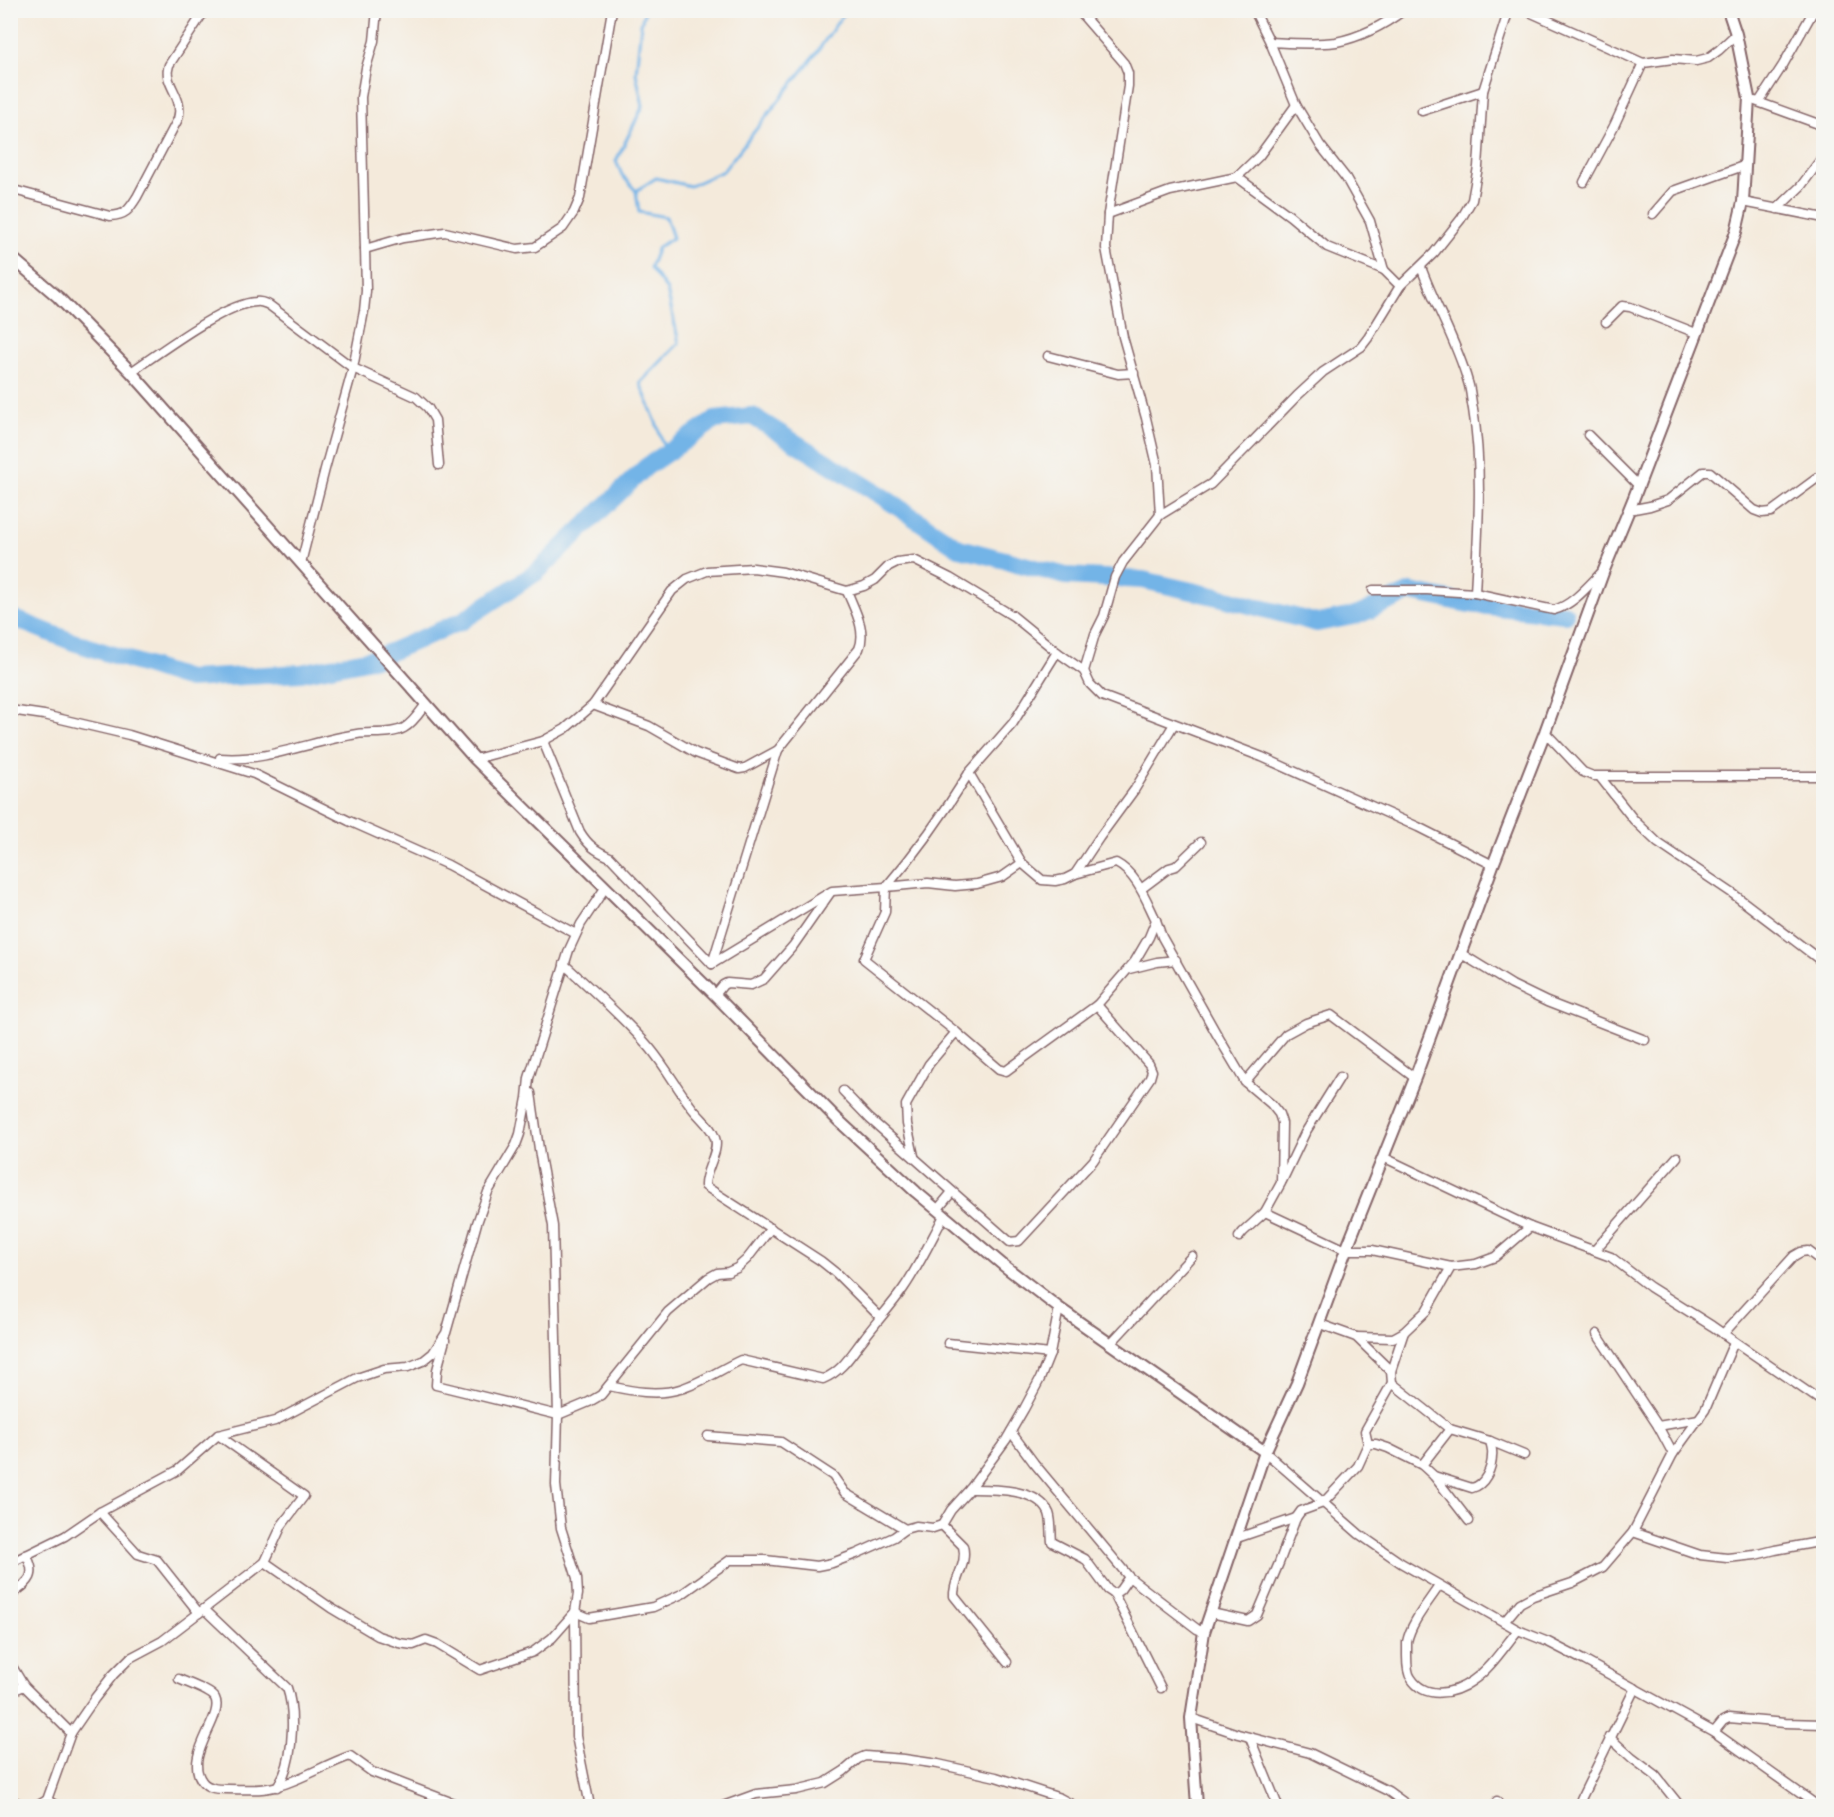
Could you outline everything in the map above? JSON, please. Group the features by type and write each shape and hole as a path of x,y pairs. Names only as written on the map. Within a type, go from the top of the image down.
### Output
{"street":[{"path":"10,189 110,216 122,215 130,208 181,110 168,77 169,64 205,10"},
{"path":"301,563 324,469 353,368 364,311 366,291 361,97 374,41 377,10"},
{"path":"365,249 403,238 445,232 517,249 535,247 563,228 580,198 612,10"},
{"path":"1254,10 1296,105 1320,145 1346,178 1370,221 1384,270"},
{"path":"1270,42 1336,42 1386,24 1404,10"},
{"path":"1084,671 1115,577 1123,562 1160,515 1211,484 1323,372 1361,347 1400,286 1421,267 1461,219 1472,200 1478,167 1483,91 1506,20 1507,10"},
{"path":"1525,10 1643,63 1673,59 1696,62 1719,51 1736,34"},
{"path":"1197,1806 1191,1719 1204,1632 1265,1452 1297,1383 1320,1324 1492,865 1545,732 1604,570 1639,486 1732,241 1743,202 1754,100 1728,10"},
{"path":"1754,100 1783,65 1814,10"},
{"path":"1081,12 1124,63 1128,73 1128,86 1108,214 1106,248 1124,337 1157,465 1160,515"},
{"path":"1584,182 1614,126 1643,63"},
{"path":"1422,111 1483,91"},
{"path":"1754,100 1824,126"},
{"path":"1108,214 1170,191 1237,177 1270,141 1296,105"},
{"path":"1777,209 1801,186 1824,155"},
{"path":"1653,214 1673,191 1746,165"},
{"path":"1237,177 1328,247 1384,270 1400,286"},
{"path":"1743,202 1824,218"},
{"path":"10,256 58,297 131,372 475,759 715,995 838,1120 940,1213 1059,1308 1265,1452 1359,1534 1401,1563 1518,1630 1548,1642 1714,1732 1818,1806"},
{"path":"1421,267 1469,383 1476,430 1480,496 1475,593"},
{"path":"131,372 201,325 236,307 259,301 269,305 353,368 416,398 428,408 435,420 439,465"},
{"path":"1606,322 1622,306 1630,307 1696,333"},
{"path":"1048,356 1118,374 1134,374"},
{"path":"1588,435 1639,486"},
{"path":"1629,510 1668,500 1703,472 1710,472 1754,510 1762,513 1771,512 1824,473"},
{"path":"475,759 543,741 565,729 593,705 672,591 687,579 707,571 753,568 783,572 847,591 875,580 889,566 897,562 914,560 979,594 1012,616 1084,671 1090,684 1102,696 1262,757 1418,827 1492,865"},
{"path":"1373,590 1475,593 1554,610 1572,600 1604,570"},
{"path":"712,964 778,750 859,649 862,632 847,591"},
{"path":"1057,652 1013,723 969,773 942,817 886,887 885,912 864,959 999,1069 1006,1071 1098,1005 1135,961 1156,920"},
{"path":"195,756 247,759 358,734 400,730 407,726 426,704"},
{"path":"593,705 650,726 696,753 739,769 778,750"},
{"path":"10,710 44,715 129,735 238,768 275,783 348,821 448,865 576,934"},
{"path":"1075,874 1135,789 1174,724"},
{"path":"1545,732 1583,772 1600,777 1824,776"},
{"path":"543,741 575,821 587,843 610,857 712,964"},
{"path":"969,773 1022,862 1042,880 1065,879 1116,863 1123,867 1141,889 1162,937 1245,1082 1279,1114 1282,1123 1281,1183"},
{"path":"1600,777 1635,820 1658,843 1732,893 1824,963"},
{"path":"1141,889 1169,868 1176,866 1200,842"},
{"path":"712,964 832,891 928,883 955,886 977,884 1002,877 1022,862"},
{"path":"605,888 576,934 564,964 529,1078 520,1134 488,1192 446,1334 437,1370 436,1386 558,1415 589,1402 601,1395 609,1386 668,1312 708,1278 737,1268 771,1228"},
{"path":"715,995 727,983 751,985 764,979 793,946 832,891"},
{"path":"1460,953 1512,986 1645,1040"},
{"path":"1129,969 1176,960"},
{"path":"564,964 651,1050 691,1107 710,1128 716,1139 716,1148 705,1178 705,1186 829,1267 880,1317"},
{"path":"843,1090 870,1119 952,1192 1010,1242 1019,1242 1093,1161 1150,1078 1152,1071 1149,1064 1098,1005"},
{"path":"1245,1082 1286,1034 1306,1023 1331,1015 1414,1078"},
{"path":"915,1158 907,1124 906,1105 929,1064 956,1032"},
{"path":"1239,1238 1265,1212 1305,1133 1340,1077"},
{"path":"529,1078 553,1226 558,1415 556,1485 561,1528 577,1578 576,1736 590,1806"},
{"path":"1383,1157 1530,1227 1611,1257 1650,1287 1824,1403"},
{"path":"1594,1250 1677,1157"},
{"path":"609,1386 634,1391 664,1392 680,1389 741,1360 823,1379 833,1375 844,1366 902,1290 920,1262 940,1213 952,1192"},
{"path":"1265,1212 1346,1250 1371,1250 1451,1267 1476,1264 1495,1257 1530,1227"},
{"path":"1723,1334 1794,1256 1808,1251 1824,1263"},
{"path":"1111,1343 1192,1256"},
{"path":"1320,1324 1356,1337 1393,1338 1404,1332 1426,1311 1451,1267"},
{"path":"575,1612 589,1618 653,1607 682,1594 730,1560 765,1560 817,1566 832,1563 894,1537 905,1529 916,1526 933,1528 942,1525 1011,1432 1040,1379 1050,1354 1059,1308"},
{"path":"1210,1613 1248,1621 1257,1615 1280,1563 1296,1518 1301,1511 1323,1503 1358,1466 1368,1444 1365,1431 1392,1383 1391,1371 1404,1332"},
{"path":"10,1563 64,1536 100,1512 178,1470 218,1436 275,1420 357,1378 384,1369 408,1367 423,1361 433,1353 446,1334"},
{"path":"1597,1334 1658,1426 1673,1454"},
{"path":"1356,1337 1391,1371"},
{"path":"1504,1622 1520,1603 1533,1596 1572,1583 1603,1567 1633,1533 1673,1454 1705,1410 1734,1342"},
{"path":"948,1343 1050,1354"},
{"path":"1392,1383 1450,1429 1490,1441 1524,1455"},
{"path":"1658,1426 1699,1419"},
{"path":"1422,1465 1450,1429"},
{"path":"1011,1432 1129,1577 1204,1632"},
{"path":"38,1806 48,1800 71,1733 95,1698 124,1663 162,1641 265,1562 282,1526 304,1496 218,1436"},
{"path":"708,1436 781,1442 833,1476 845,1493 905,1529"},
{"path":"1434,1476 1472,1488 1477,1487 1489,1469 1492,1456 1490,1441"},
{"path":"1368,1444 1388,1448 1422,1465 1434,1476 1469,1521"},
{"path":"970,1489 1001,1489 1023,1494 1040,1502 1049,1513 1052,1542 1085,1559 1108,1590 1114,1594 1161,1688"},
{"path":"100,1512 138,1554 157,1560 201,1611 287,1688 290,1696 290,1753 285,1774 277,1787"},
{"path":"1237,1538 1296,1518"},
{"path":"942,1525 963,1546 964,1550 964,1562 954,1596 1007,1662"},
{"path":"1633,1533 1700,1555 1727,1558 1755,1555 1824,1541"},
{"path":"10,1596 26,1584 32,1574 32,1566 26,1555"},
{"path":"265,1562 331,1608 378,1636 413,1645 426,1640 437,1644 480,1670 532,1652 552,1638 575,1612"},
{"path":"1114,1594 1120,1590 1129,1577"},
{"path":"1439,1586 1417,1619 1407,1642 1410,1677 1426,1692 1438,1694 1465,1686 1475,1680 1518,1630"},
{"path":"10,1663 24,1686 71,1733"},
{"path":"178,1679 212,1694 216,1700 216,1708 200,1748 196,1768 206,1785 216,1789 277,1787 350,1756 372,1772 461,1806"},
{"path":"10,1692 24,1686"},
{"path":"1584,1806 1581,1799 1635,1688"},
{"path":"1714,1732 1723,1721 1729,1718 1824,1724"},
{"path":"1191,1719 1310,1754 1388,1791 1407,1806"},
{"path":"1250,1737 1278,1806"},
{"path":"1610,1737 1656,1776 1680,1806"},
{"path":"723,1806 756,1794 796,1791 825,1783 865,1756 938,1764 996,1777 1060,1798 1075,1806"},
{"path":"10,1800 26,1806"},
{"path":"48,1800 57,1806"}],"waterway":[{"path":"636,191 622,175 616,161 643,106 636,73 641,24 645,10"},
{"path":"666,453 640,383 679,343 667,290 650,268 658,247 673,238 666,217 639,212 636,191 656,178 690,186 723,171 815,55 846,10"},
{"path":"10,617 73,642 188,679 301,673 376,658 462,621 537,572 646,467 715,420 752,416 880,495 959,548 1066,576 1143,580 1317,623 1358,615 1411,592 1469,604 1565,614"}]}
